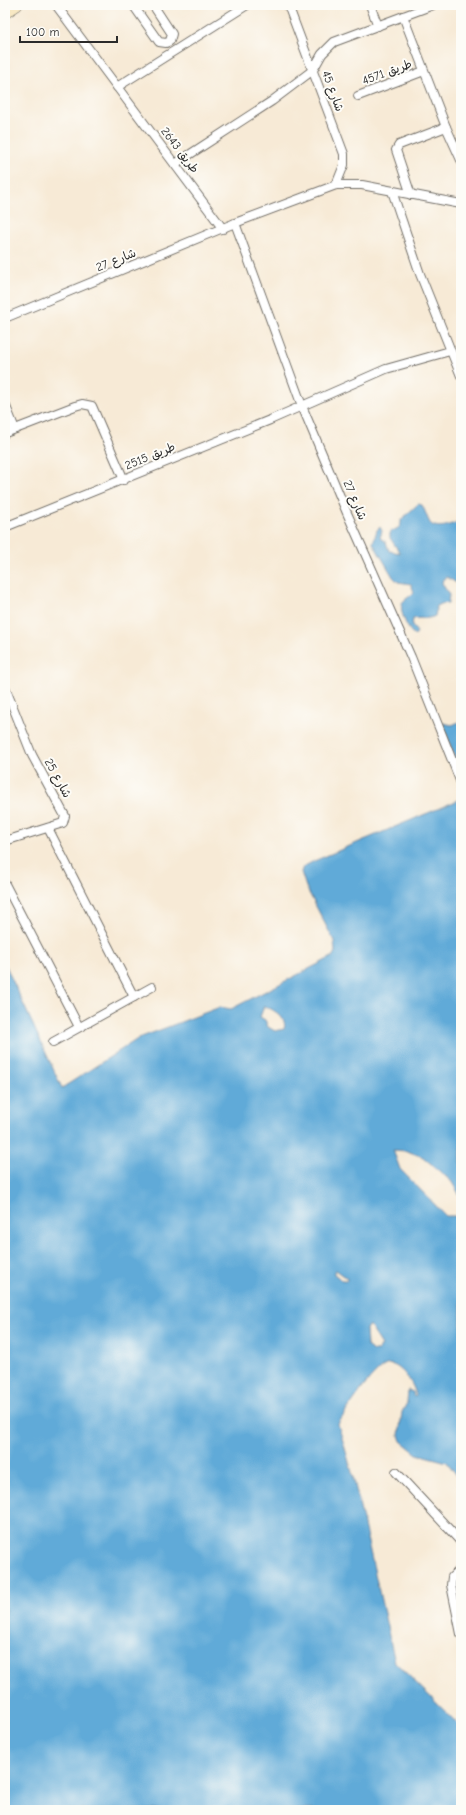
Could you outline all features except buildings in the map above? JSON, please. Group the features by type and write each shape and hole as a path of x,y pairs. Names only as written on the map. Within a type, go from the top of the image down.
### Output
{"street":[{"path":"5,13 17,5"},
{"name":"طريق 2643","path":"56,5 223,229"},
{"path":"133,5 158,42 166,43 170,41 172,34 153,5"},
{"path":"116,87 248,5"},
{"name":"شارع 45","path":"288,5 344,154 344,165 336,185"},
{"path":"370,5 378,26"},
{"path":"175,164 272,101 313,70 322,54 334,42 434,5"},
{"path":"403,16 446,127 459,151 461,160"},
{"name":"طريق 4571","path":"358,96 424,71"},
{"path":"412,195 395,153 397,147 446,127"},
{"name":"شارع 27","path":"5,318 235,223 336,185 356,184 461,204"},
{"path":"392,191 420,274 461,376"},
{"name":"شارع 27","path":"235,223 302,406 347,513 411,657 461,784"},
{"name":"طريق 2515","path":"5,527 124,480 302,406 386,369 450,351"},
{"path":"5,404 15,429"},
{"path":"5,433 75,406 82,404 92,406 124,480"},
{"name":"شارع 25","path":"5,687 34,760 65,816 65,821 62,823 5,841"},
{"path":"48,828 134,997"},
{"path":"5,884 79,1027"},
{"path":"53,1042 152,987"},
{"path":"396,1472 461,1542"},
{"path":"461,1569 452,1577 452,1584 461,1634"}],"water":[{"path":"418,504 422,505 430,523 433,525 441,527 461,520 461,586 447,577 443,579 442,583 449,595 448,603 437,606 435,616 413,619 412,626 417,632 415,635 407,626 401,607 403,601 414,592 411,584 398,582 393,577 373,543 377,530 380,527 382,531 380,538 386,542 389,551 400,553 390,538 390,532 400,527 401,520"},
{"path":"461,721 461,774 443,723 452,725"},
{"path":"461,799 461,1197 451,1181 423,1157 407,1151 393,1150 400,1169 446,1216 455,1216 461,1225 461,1477 458,1477 447,1462 417,1454 401,1441 399,1435 402,1412 407,1403 408,1390 413,1392 414,1397 416,1395 410,1381 394,1365 386,1365 374,1375 360,1392 338,1424 353,1476 395,1662 461,1727 461,1810 5,1810 5,964 62,1088 139,1038 220,1007 231,1009 332,957 335,952 334,941 306,887 301,872 303,867","holes":["264,1006 279,1014 284,1021 284,1029 275,1031 268,1027 265,1020 260,1017","336,1270 347,1278 347,1280 342,1280 334,1274 334,1271","369,1325 382,1345 378,1351 373,1351 367,1346 366,1329"]}]}
